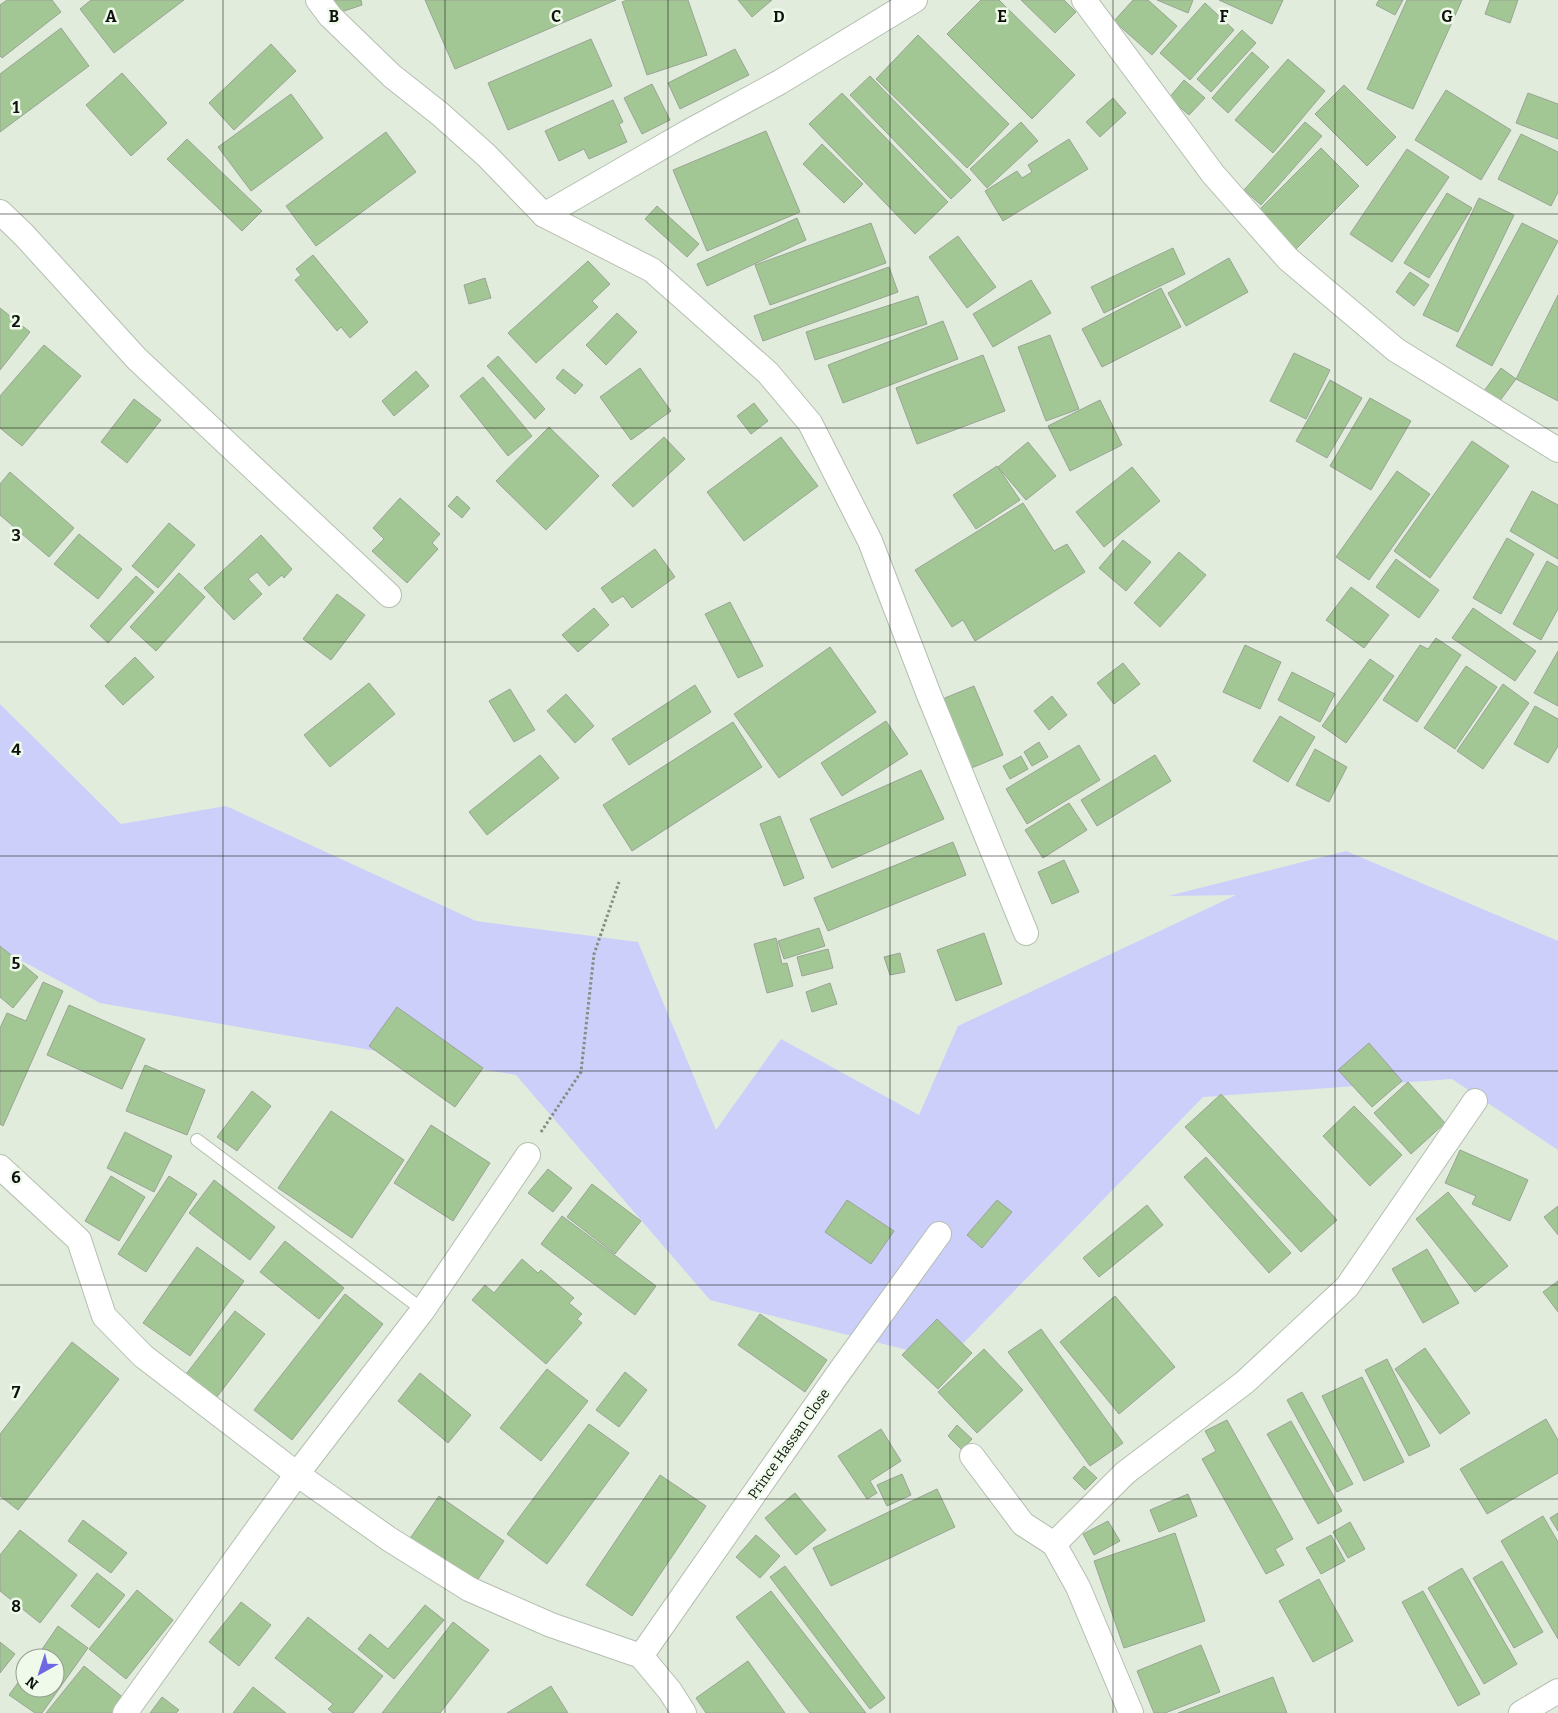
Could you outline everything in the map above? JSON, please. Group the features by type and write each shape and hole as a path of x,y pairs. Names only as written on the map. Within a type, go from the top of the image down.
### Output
{"street":[{"path":"318,0 330,16 392,76 440,114 486,155 544,215 652,270 768,373 810,423 870,541 929,695 1026,933"},
{"path":"544,215 688,132 780,82 915,0"},
{"path":"1084,0 1213,174 1288,259 1396,350 1558,450"},
{"path":"0,212 24,235 137,359 389,595"},
{"path":"1054,1544 1124,1473 1245,1382 1347,1287 1475,1101"},
{"path":"125,1713 297,1474 423,1310 528,1154"},
{"path":"0,1167 79,1240 104,1316 143,1356 297,1474 389,1539 469,1589 550,1625 641,1656 670,1691 684,1713"},
{"name":"Prince Hassan Close","path":"641,1656 829,1386 939,1234"},
{"path":"972,1456 1023,1524 1054,1544 1078,1587 1132,1713"},
{"path":"1521,1713 1558,1691"}],"lane":[{"path":"197,1140 423,1310"}],"path":[{"path":"528,1154 551,1114 580,1072 594,954 619,882"}],"shaded area":[{"path":"0,704 121,824 226,806 476,921 638,942 716,1130 781,1039 919,1115 958,1026 1236,895 1168,896 1346,851 1558,941 1558,1150 1452,1079 1203,1097 947,1360 710,1300 516,1075 100,1003 0,949"}],"building":[{"path":"7,0 52,0 61,12 2,58 0,56 0,5"},
{"path":"91,0 184,0 114,53 80,9"},
{"path":"333,0 361,0 362,5 338,13"},
{"path":"425,0 616,0 455,69"},
{"path":"627,0 688,0 707,55 647,75 622,2"},
{"path":"738,0 772,0 752,17"},
{"path":"981,0 999,0 1075,75 1032,119 947,34"},
{"path":"1021,0 1064,0 1076,12 1055,33"},
{"path":"1133,0 1148,0 1177,26 1152,55 1114,21"},
{"path":"1157,0 1193,0 1188,13"},
{"path":"1219,0 1283,0 1272,24"},
{"path":"1379,0 1403,0 1395,15 1376,5"},
{"path":"1407,0 1462,0 1413,109 1367,89"},
{"path":"1490,0 1518,0 1510,23 1485,14"},
{"path":"1205,3 1234,30 1190,80 1160,53"},
{"path":"61,28 89,66 0,132 0,74"},
{"path":"1242,30 1256,43 1211,92 1197,79"},
{"path":"918,35 1009,124 967,168 876,79"},
{"path":"591,39 612,86 508,130 488,83"},
{"path":"271,44 296,71 234,130 209,103"},
{"path":"735,49 749,75 680,109 668,83"},
{"path":"1252,52 1269,67 1228,113 1212,98"},
{"path":"1288,59 1325,91 1273,153 1235,120"},
{"path":"122,73 167,123 131,156 86,105"},
{"path":"870,76 971,180 951,199 850,95"},
{"path":"1184,80 1205,98 1189,115 1169,98"},
{"path":"652,84 670,120 642,134 624,98"},
{"path":"1344,85 1396,137 1367,166 1315,114"},
{"path":"1446,90 1511,130 1481,180 1415,140"},
{"path":"842,93 948,202 915,234 809,124"},
{"path":"1528,93 1558,104 1558,139 1516,123"},
{"path":"291,94 323,138 251,191 218,147"},
{"path":"1113,98 1126,113 1100,137 1086,122"},
{"path":"613,100 623,122 619,124 627,142 589,159 584,149 559,161 545,131"},
{"path":"1021,122 1038,141 987,188 970,169"},
{"path":"1305,122 1322,136 1261,205 1244,190"},
{"path":"766,131 800,212 707,251 673,170"},
{"path":"386,132 416,172 316,246 286,206"},
{"path":"1521,134 1558,152 1558,192 1551,206 1498,179"},
{"path":"187,139 262,211 242,231 167,159"},
{"path":"1069,139 1088,169 1003,221 985,191 1017,171 1022,178 1032,172 1028,165"},
{"path":"822,144 863,184 844,203 803,164"},
{"path":"1321,148 1359,186 1293,252 1255,214"},
{"path":"1407,149 1449,177 1392,262 1350,234"},
{"path":"1447,193 1472,208 1429,278 1404,263"},
{"path":"1479,198 1514,215 1458,332 1423,315"},
{"path":"657,206 699,244 687,257 645,219"},
{"path":"797,218 806,240 707,286 697,264"},
{"path":"871,223 886,263 770,305 755,265"},
{"path":"1522,223 1558,241 1492,366 1456,346"},
{"path":"958,236 996,287 967,308 929,257"},
{"path":"1173,248 1185,274 1104,313 1091,287"},
{"path":"313,255 368,322 350,338 341,327 337,331 295,280 301,275 296,269"},
{"path":"1229,258 1248,292 1186,326 1168,293"},
{"path":"588,261 610,284 592,301 598,307 536,363 508,333"},
{"path":"889,267 898,292 763,341 754,316"},
{"path":"1410,272 1429,285 1414,306 1396,292"},
{"path":"485,278 491,298 469,304 464,285"},
{"path":"1031,280 1051,313 993,347 973,314"},
{"path":"1161,288 1181,327 1102,367 1082,329"},
{"path":"1558,295 1558,401 1516,379"},
{"path":"918,296 927,324 815,360 806,332"},
{"path":"0,308 30,332 0,370"},
{"path":"617,313 637,332 606,365 586,345"},
{"path":"943,321 958,359 843,403 828,365"},
{"path":"1050,335 1079,409 1046,421 1018,347"},
{"path":"44,345 81,376 22,446 0,428 0,396"},
{"path":"1294,353 1330,370 1306,419 1270,401"},
{"path":"983,355 1005,411 917,444 896,388"},
{"path":"498,356 545,409 535,419 487,366"},
{"path":"640,368 671,411 631,440 600,397"},
{"path":"1501,368 1516,379 1499,402 1484,391"},
{"path":"563,369 583,385 575,394 556,378"},
{"path":"416,371 429,386 394,416 382,401"},
{"path":"483,377 532,436 508,456 460,396"},
{"path":"1330,380 1362,398 1327,458 1296,441"},
{"path":"1370,398 1411,421 1371,490 1330,466"},
{"path":"134,399 161,420 127,463 101,442"},
{"path":"1100,400 1122,445 1070,471 1048,426"},
{"path":"754,403 768,421 751,434 737,416"},
{"path":"549,427 599,476 546,530 496,481"},
{"path":"664,437 685,459 633,507 612,485"},
{"path":"781,437 818,486 744,541 707,492"},
{"path":"1472,441 1509,466 1430,578 1394,551"},
{"path":"1028,442 1056,476 1026,500 998,467"},
{"path":"997,466 1020,500 976,529 953,495"},
{"path":"1132,467 1160,501 1104,547 1076,512"},
{"path":"1397,471 1430,494 1369,580 1336,557"},
{"path":"10,472 74,528 49,557 0,515 0,484"},
{"path":"1532,491 1558,505 1558,559 1510,531"},
{"path":"457,496 470,508 462,518 448,506"},
{"path":"400,498 440,534 432,543 438,549 407,583 372,551 384,539 373,528"},
{"path":"1023,503 1054,551 1067,544 1085,572 975,641 963,620 952,627 915,570"},
{"path":"169,523 195,545 158,588 132,566"},
{"path":"79,534 122,569 98,599 54,564"},
{"path":"261,535 292,569 284,578 282,575 269,586 257,572 248,579 262,594 234,620 204,588"},
{"path":"1507,538 1534,554 1501,614 1473,598"},
{"path":"1123,540 1151,562 1126,591 1099,568"},
{"path":"655,549 675,577 632,608 623,596 612,603 601,588"},
{"path":"1179,552 1206,575 1160,627 1134,603"},
{"path":"1396,559 1439,590 1419,618 1376,587"},
{"path":"1547,561 1558,567 1558,609 1541,640 1513,624"},
{"path":"179,573 205,597 156,651 130,627"},
{"path":"136,576 154,592 108,643 90,626"},
{"path":"1351,587 1389,615 1364,648 1326,620"},
{"path":"337,594 365,615 331,660 303,639"},
{"path":"730,602 763,666 738,678 705,614"},
{"path":"594,608 609,625 578,652 562,635"},
{"path":"1473,608 1536,651 1515,681 1452,638"},
{"path":"1436,638 1461,655 1417,722 1383,700 1420,645 1428,649"},
{"path":"1245,645 1281,662 1260,709 1223,692"},
{"path":"830,647 876,712 779,778 734,714"},
{"path":"1558,651 1558,706 1534,693"},
{"path":"135,657 154,677 123,705 105,686"},
{"path":"1370,659 1394,676 1346,743 1322,726"},
{"path":"1123,663 1140,684 1114,704 1097,683"},
{"path":"1466,666 1497,687 1455,749 1424,728"},
{"path":"1292,672 1335,694 1320,722 1278,700"},
{"path":"369,683 395,714 330,767 304,735"},
{"path":"1503,684 1529,703 1483,769 1457,751"},
{"path":"695,685 711,712 629,765 612,739"},
{"path":"974,686 1003,755 969,769 940,700"},
{"path":"510,689 535,730 514,742 489,701"},
{"path":"566,694 594,726 575,743 547,711"},
{"path":"1052,696 1067,715 1049,730 1034,711"},
{"path":"1535,706 1558,719 1558,746 1548,763 1514,744"},
{"path":"1280,716 1315,737 1288,782 1253,761"},
{"path":"886,721 908,754 842,796 821,763"},
{"path":"733,722 762,767 632,851 603,805"},
{"path":"1039,742 1048,757 1032,766 1024,752"},
{"path":"1079,745 1100,780 1027,824 1006,789"},
{"path":"1315,749 1347,767 1329,802 1296,785"},
{"path":"540,755 559,778 487,835 469,812"},
{"path":"1155,755 1171,781 1097,826 1081,800"},
{"path":"1021,756 1028,769 1010,779 1003,766"},
{"path":"921,770 944,819 832,868 810,819"},
{"path":"1069,803 1087,830 1043,858 1025,830"},
{"path":"780,816 804,878 784,886 760,824"},
{"path":"953,842 966,875 828,931 814,898"},
{"path":"1064,860 1079,892 1052,904 1038,872"},
{"path":"819,928 825,946 784,959 778,941"},
{"path":"984,933 1002,984 956,1001 937,950"},
{"path":"776,938 782,964 787,963 793,986 767,993 754,944"},
{"path":"0,946 38,977 13,1008 0,997"},
{"path":"828,949 833,968 802,976 797,957"},
{"path":"900,953 905,972 890,975 884,957"},
{"path":"43,982 63,991 3,1126 0,1124 0,1028 7,1013 26,1021"},
{"path":"830,983 837,1004 812,1012 806,992"},
{"path":"69,1005 145,1039 122,1089 47,1055"},
{"path":"397,1007 483,1068 455,1107 369,1046"},
{"path":"1369,1043 1402,1081 1372,1107 1338,1070"},
{"path":"145,1065 205,1090 187,1135 126,1111"},
{"path":"1408,1082 1445,1123 1411,1154 1374,1113"},
{"path":"252,1091 271,1106 237,1151 217,1137"},
{"path":"1221,1094 1337,1220 1301,1252 1185,1127"},
{"path":"1354,1106 1402,1155 1370,1186 1323,1136"},
{"path":"331,1111 404,1160 352,1238 278,1188"},
{"path":"431,1125 490,1163 453,1221 394,1183"},
{"path":"125,1132 172,1156 154,1192 107,1168"},
{"path":"1460,1150 1528,1180 1510,1221 1472,1204 1476,1196 1445,1183"},
{"path":"1206,1157 1291,1253 1269,1273 1184,1177"},
{"path":"548,1169 572,1188 553,1212 528,1193"},
{"path":"111,1176 145,1197 119,1241 85,1221"},
{"path":"169,1176 197,1194 146,1272 118,1254"},
{"path":"214,1180 275,1227 250,1260 189,1213"},
{"path":"592,1184 641,1221 615,1254 567,1217"},
{"path":"1448,1192 1508,1266 1475,1292 1416,1219"},
{"path":"847,1200 894,1231 871,1264 825,1232"},
{"path":"997,1200 1012,1212 982,1248 967,1235"},
{"path":"1147,1205 1163,1225 1099,1277 1083,1258"},
{"path":"1558,1206 1558,1235 1544,1217"},
{"path":"562,1216 656,1286 635,1315 541,1244"},
{"path":"285,1241 344,1288 319,1319 260,1272"},
{"path":"197,1247 244,1281 190,1356 143,1323"},
{"path":"1427,1249 1459,1303 1423,1323 1392,1269"},
{"path":"522,1259 538,1273 541,1270 574,1298 569,1303 582,1314 577,1319 582,1323 546,1364 472,1300 485,1285 494,1293"},
{"path":"1558,1281 1558,1312 1543,1292"},
{"path":"345,1294 383,1324 292,1440 254,1410"},
{"path":"1115,1296 1175,1367 1119,1414 1060,1342"},
{"path":"235,1311 265,1334 213,1402 183,1378"},
{"path":"760,1314 827,1360 805,1392 738,1345"},
{"path":"937,1319 972,1353 938,1389 902,1355"},
{"path":"1041,1329 1123,1443 1090,1466 1008,1352"},
{"path":"72,1342 119,1379 18,1510 0,1496 0,1434"},
{"path":"1425,1348 1470,1413 1440,1434 1395,1369"},
{"path":"984,1349 1023,1390 977,1433 938,1392"},
{"path":"1387,1359 1430,1446 1409,1456 1365,1370"},
{"path":"547,1369 588,1401 541,1461 500,1428"},
{"path":"625,1372 647,1390 619,1427 596,1410"},
{"path":"420,1373 471,1415 448,1443 398,1401"},
{"path":"1362,1377 1404,1462 1364,1481 1322,1396"},
{"path":"1302,1392 1353,1484 1337,1492 1287,1400"},
{"path":"1546,1419 1558,1440 1558,1473 1487,1514 1460,1469"},
{"path":"1227,1420 1293,1539 1275,1549 1284,1565 1266,1574 1202,1459 1216,1451 1205,1431"},
{"path":"1291,1421 1342,1511 1318,1524 1267,1434"},
{"path":"589,1424 629,1453 547,1564 507,1534"},
{"path":"957,1425 972,1439 962,1450 948,1436"},
{"path":"881,1429 901,1461 870,1481 877,1493 867,1499 838,1456"},
{"path":"1084,1466 1097,1478 1085,1490 1073,1478"},
{"path":"902,1474 911,1495 887,1506 877,1485"},
{"path":"660,1475 706,1506 632,1616 586,1585"},
{"path":"937,1489 955,1527 831,1586 813,1548"},
{"path":"795,1493 826,1530 796,1555 765,1518"},
{"path":"1188,1494 1197,1516 1159,1532 1150,1510"},
{"path":"439,1496 504,1541 474,1585 409,1540"},
{"path":"1558,1513 1558,1531 1550,1518"},
{"path":"1543,1516 1558,1542 1558,1639 1501,1541"},
{"path":"83,1520 127,1553 111,1573 68,1541"},
{"path":"1108,1521 1120,1541 1094,1555 1083,1534"},
{"path":"1350,1522 1365,1549 1348,1558 1333,1532"},
{"path":"20,1530 77,1575 40,1623 0,1591 0,1555"},
{"path":"1175,1533 1205,1621 1124,1648 1094,1561"},
{"path":"756,1535 780,1556 760,1578 736,1557"},
{"path":"1331,1535 1345,1561 1321,1574 1306,1548"},
{"path":"1502,1561 1543,1632 1514,1648 1473,1578"},
{"path":"785,1566 885,1698 870,1709 770,1577"},
{"path":"1462,1568 1517,1664 1484,1684 1428,1588"},
{"path":"97,1573 125,1595 99,1628 71,1606"},
{"path":"1319,1579 1353,1641 1313,1662 1279,1601"},
{"path":"137,1590 173,1620 126,1679 89,1649"},
{"path":"771,1591 866,1713 810,1713 736,1617"},
{"path":"1423,1591 1480,1694 1458,1706 1402,1602"},
{"path":"241,1602 271,1625 239,1666 209,1642"},
{"path":"425,1605 444,1620 394,1679 358,1649 370,1634 388,1649"},
{"path":"308,1617 383,1676 353,1713 333,1713 328,1709 333,1704 275,1658"},
{"path":"453,1622 489,1650 440,1713 382,1713"},
{"path":"58,1626 88,1648 65,1680 65,1648 43,1648"},
{"path":"0,1642 15,1654 0,1673"},
{"path":"1201,1645 1220,1692 1165,1713 1154,1713 1137,1671"},
{"path":"748,1661 785,1713 706,1713 696,1698"},
{"path":"84,1666 125,1699 115,1713 46,1713 58,1698 65,1698 65,1690"},
{"path":"1273,1677 1287,1713 1178,1713"},
{"path":"551,1686 568,1713 507,1713"},
{"path":"15,1687 15,1698 53,1698 42,1713 35,1713 9,1695"},
{"path":"253,1687 286,1713 233,1713"},
{"path":"162,1697 179,1710 176,1713 150,1713"}]}
